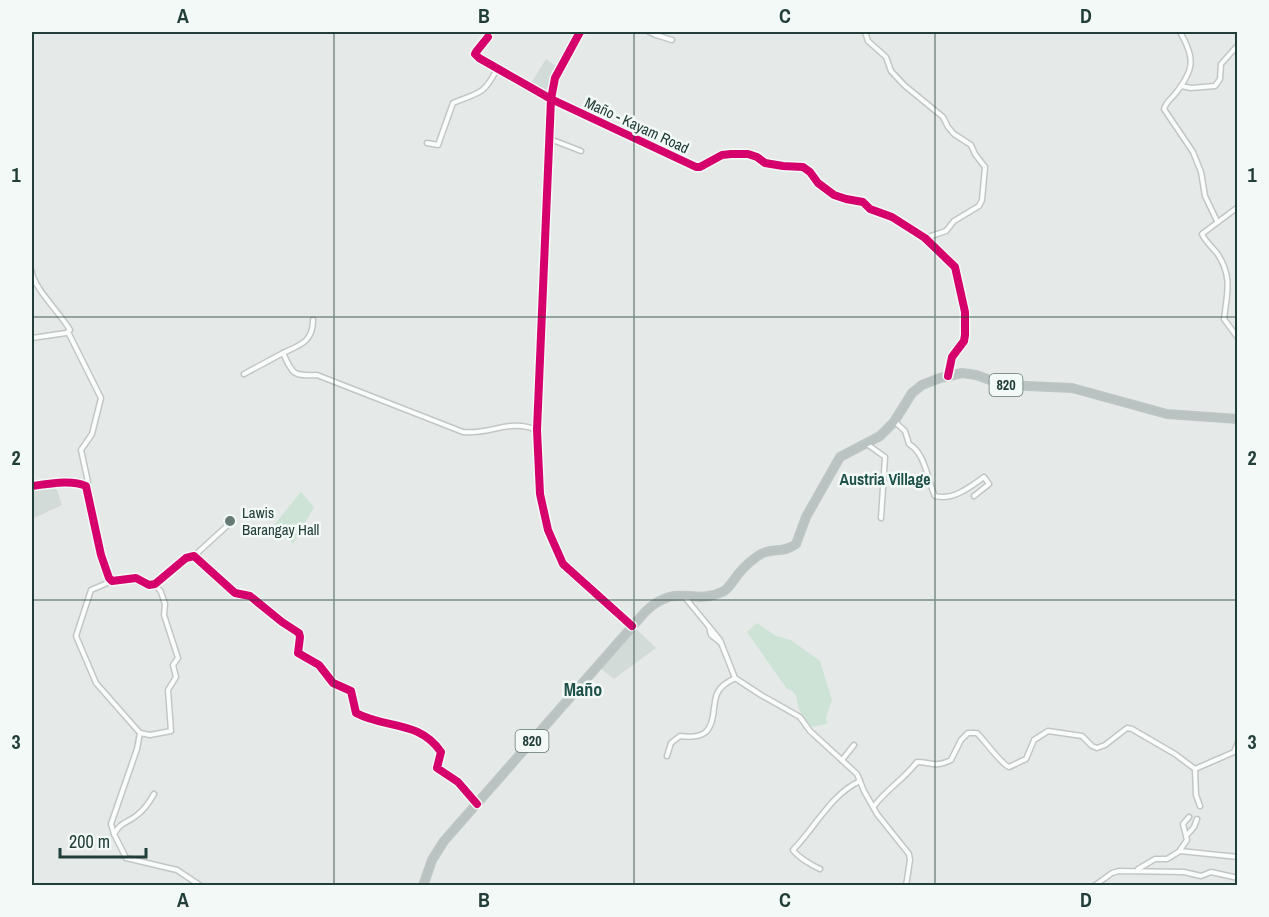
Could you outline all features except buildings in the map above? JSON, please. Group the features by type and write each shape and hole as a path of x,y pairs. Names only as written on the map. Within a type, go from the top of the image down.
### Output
{"highway":[{"name":"820","path":"423,885 437,850 645,612 663,598 683,595 701,597 722,592 729,587 742,569 764,552 787,550 796,544 806,517 837,461 847,452 880,436 894,422 912,393 932,381 962,373 976,375 1004,385 1072,388 1167,414 1238,418"}],"street":[{"path":"580,32 555,78 551,99 537,430 540,494 548,530 560,559 569,570 632,626"},
{"path":"649,32 672,40"},
{"path":"865,32 868,41 886,57 891,71 904,85 943,117 948,127 959,138 969,143 985,167 982,200 979,206 954,221 946,231 925,238"},
{"path":"1180,32 1192,59 1190,70 1181,86 1166,102 1164,109 1192,152 1200,172 1205,196 1217,220"},
{"name":"Maño - Kayam Road","path":"488,37 475,54 497,69 551,99 696,167 722,155 748,154 765,163 803,167 818,183 834,195 846,200 863,202 870,209 892,217 925,238 955,267 965,312 966,335 952,357 948,376"},
{"path":"1181,86 1191,88 1215,86 1220,79 1221,64 1238,45"},
{"path":"427,143 438,145 453,104 481,93 488,86 497,69"},
{"path":"550,139 581,151"},
{"path":"1238,207 1203,231 1202,237 1216,251 1228,273 1227,307 1224,319 1238,338"},
{"path":"32,272 35,284 70,330 68,332 101,398 92,434 81,450 88,482 32,486"},
{"path":"244,374 303,343 313,330 313,320"},
{"path":"32,338 68,332"},
{"path":"283,354 291,371 297,376 317,375 463,432 486,431 514,424 537,430"},
{"path":"894,422 904,431 909,444 915,448 928,474 935,496 944,498 952,496 984,477 989,484 974,496"},
{"path":"866,443 885,457 881,518"},
{"path":"83,484 87,487 104,563 112,581"},
{"path":"155,584 165,604 164,615 177,658 173,665 176,677 168,690 171,731 150,735 140,734 96,683 76,636 91,590 112,581 136,578 149,585 155,584 186,558 194,556 228,525"},
{"path":"194,556 235,593 250,596 299,633 298,653 322,668 333,683 351,691 356,713 412,729 426,736 441,752 437,768 458,782 477,804"},
{"path":"683,595 722,644 735,678 800,717 810,731 857,774 864,791 884,824 909,854 906,885"},
{"path":"668,756 671,744 680,736 695,738 705,735 710,727 717,694 723,685 735,678"},
{"path":"874,806 883,795 911,772 917,762 929,765 951,760 961,740 972,732 981,738 1002,763 1009,767 1026,759 1034,740 1048,731 1055,730 1082,736 1092,747 1097,748 1105,745 1125,729 1132,729 1175,754 1195,769"},
{"path":"140,734 111,824 114,834 126,858 177,870 201,885"},
{"path":"1195,769 1234,752 1238,742"},
{"path":"842,760 854,746"},
{"path":"1195,769 1196,795 1200,806"},
{"path":"820,869 801,858 793,850 833,801 860,782"},
{"path":"114,834 120,824 145,809 154,794"},
{"path":"1187,835 1183,824 1189,817"},
{"path":"1137,870 1155,859 1167,859 1180,851 1197,819"},
{"path":"1180,851 1238,857"},
{"path":"1094,885 1119,870 1184,872 1201,876 1211,872 1238,878"}],"shaded area":[{"path":"546,59 558,68 549,96 530,85"},
{"path":"55,484 62,505 32,519 32,487"},
{"path":"635,628 656,648 614,679 600,668"}],"green space":[{"path":"301,492 314,507 293,544 274,525"},
{"path":"757,623 776,636 791,640 820,661 832,700 826,717 827,724 812,727 803,716 795,694 787,689 747,632"}],"cycle path":[{"path":"580,32 555,78 551,99 537,430 540,494 548,530 563,564 632,626"},
{"path":"488,37 475,54 479,58 551,99 696,167 722,155 731,154 748,154 765,163 803,167 818,183 834,195 863,202 870,209 892,217 925,238 955,267 965,312 964,341 952,357 948,376"},
{"path":"32,486 67,482 86,486 101,555 112,581 136,578 149,585 155,584 186,558 194,556 235,593 250,596 299,633 298,653 319,665 333,683 351,691 356,713 412,730 432,742 441,752 437,768 458,782 477,804"}],"place":[{"name":"Lawis Barangay Hall","path":"230,521"}],"district":[{"name":"Austria Village","path":"885,479"},
{"name":"Maño","path":"583,689"}]}
